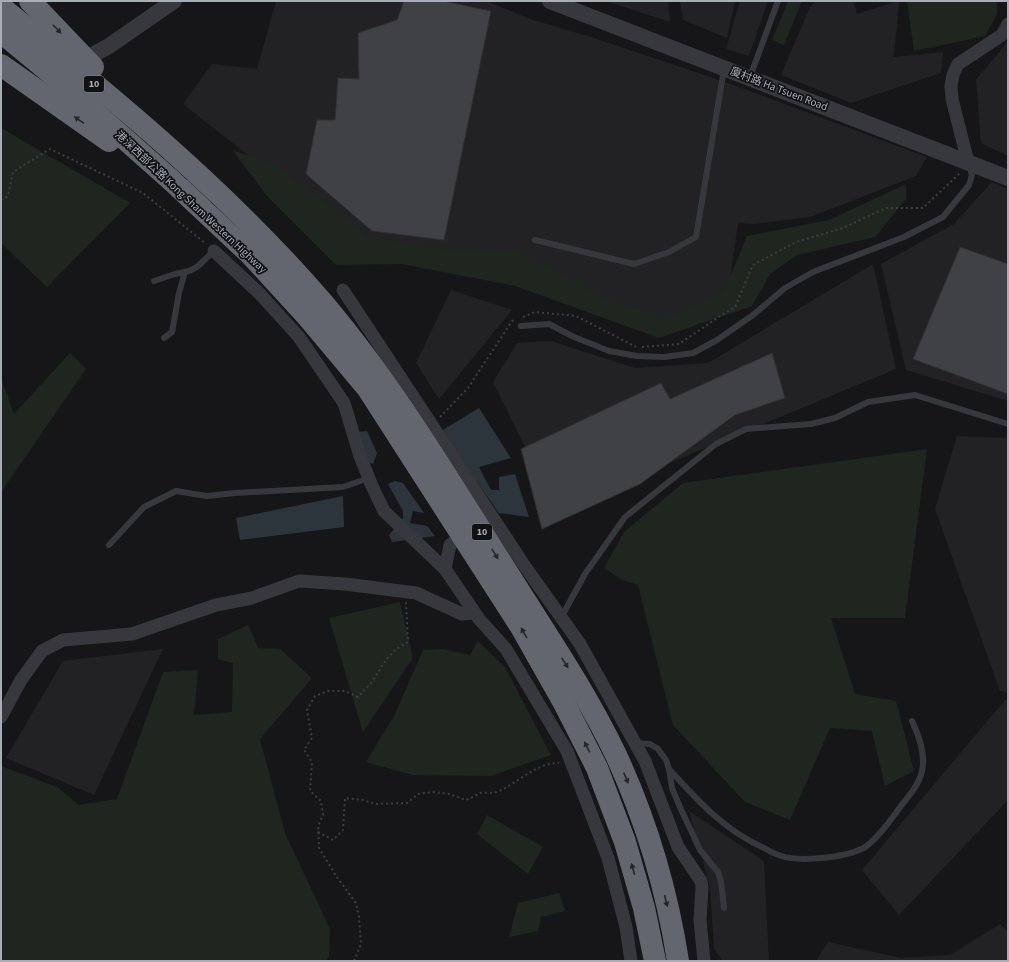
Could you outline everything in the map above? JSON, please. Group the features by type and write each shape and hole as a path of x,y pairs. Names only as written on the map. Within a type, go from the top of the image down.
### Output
{"highway":[{"path":"30,1 179,173"},
{"name":"港深西部公路 Kong Sham Western Highway","path":"1,7 62,57 179,173 306,315 368,389 521,627 564,703 597,768 626,842 644,908 655,961"},
{"name":"港深西部公路 Kong Sham Western Highway","path":"1,32 47,70 270,245 297,274 351,338 379,375 426,445 567,667 595,714 616,755 644,825 667,903 678,961"},
{"path":"1,65 146,166 179,173"}],"street":[{"path":"1,20 63,71 109,46 174,1"},
{"name":"廈村路 Ha Tsuen Road","path":"550,1 750,77 1008,178"},
{"path":"968,162 952,99 950,86 953,75 958,64 1002,35 1008,24"},
{"path":"214,251 260,294 299,337 344,404 368,478 384,511 445,569 474,613 506,649 567,751 608,858 626,927 631,961"},
{"path":"343,290 524,565 562,616 580,644 635,742 645,761 678,847 701,881 700,920 704,961"},
{"path":"445,569 450,545 474,528 495,521"},
{"path":"1,717 21,680 42,651 63,640 132,634 216,605 252,598 299,581 345,584 416,593 462,614 474,613"}],"lane":[{"path":"750,77 778,1"},
{"path":"535,240 634,264 669,252 696,237 724,67"},
{"path":"520,326 549,324 574,337 609,351 637,356 664,357 693,352 717,340 753,314 784,288 813,272 904,237 943,217 969,185 972,175 968,162"},
{"path":"179,173 216,205"},
{"path":"154,281 197,267 214,251"},
{"path":"164,338 172,332 179,292 185,272"},
{"path":"365,368 375,379 474,528"},
{"path":"562,616 585,574 625,517 716,444 746,429 811,424 835,418 868,402 915,395 1008,424"},
{"path":"109,545 144,507 176,491 207,496 343,487 368,478"},
{"path":"669,769 713,814 729,828 747,840 781,856 795,858 840,856 868,845 892,818 912,792 919,780 922,771 923,758 916,729 912,721"},
{"path":"635,742 650,744 658,749 666,760 672,788 700,850 718,872 721,881 724,908"}],"path":[{"path":"1,200 8,196 13,172 50,149 143,193 214,251"},
{"path":"433,426 468,388 512,321 535,312 576,316 636,347 679,344 735,307 753,265 796,242 844,228 886,208 923,208 964,170 968,162"},
{"path":"354,961 361,944 359,917 356,903 318,848 318,826 323,816 321,801 310,791 312,762 304,750 312,738 306,710 315,696 328,690 345,691 358,696 370,684 384,661 397,648 408,642 406,592"},
{"path":"318,832 333,840 343,830 345,798 363,800 376,804 407,802 418,794 433,792 449,794 466,800 480,794 496,793 548,763 571,762"}],"shaded area":[{"path":"276,1 486,1 533,20 591,37 731,84 927,157 916,176 810,217 754,224 738,223 727,301 653,327 529,285 358,242 183,104 212,64 257,69"},
{"path":"606,1 668,1 670,22"},
{"path":"680,1 735,1 727,38 683,20"},
{"path":"740,1 768,1 749,56 726,49"},
{"path":"788,1 802,1 784,45 772,40"},
{"path":"815,1 854,1 857,14 899,1 894,57 943,52 941,73 851,103 781,75 810,7"},
{"path":"907,1 997,1 997,14 985,36 914,51"},
{"path":"1008,41 1008,156 981,143 976,80"},
{"path":"1,128 130,203 47,287 1,243"},
{"path":"232,150 276,165 369,237 444,249 513,250 604,297 663,319 724,291 747,236 829,220 906,184 906,199 875,237 797,255 770,274 752,306 659,338 515,286 402,264 336,265 268,197"},
{"path":"992,182 1008,189 1008,401 906,370 881,264 954,224"},
{"path":"873,264 896,369 556,510 493,382 517,343 551,341 635,368 708,363"},
{"path":"451,290 512,310 439,399 416,363"},
{"path":"70,353 86,369 1,492 1,378 14,414"},
{"path":"479,408 511,458 479,467 491,490 499,490 499,477 515,474 529,517 499,513 441,431"},
{"path":"367,431 377,453 373,464 358,459 358,432"},
{"path":"957,436 1008,438 1008,692 1000,691 935,509"},
{"path":"927,449 905,618 831,618 855,694 896,701 914,771 885,786 872,731 830,728 790,820 745,802 673,725 638,585 622,580 604,568 624,532 683,483"},
{"path":"395,481 403,483 424,513 413,511 410,523 427,526 435,536 392,542 389,535 403,518 403,511 388,484"},
{"path":"343,496 344,527 240,540 236,518"},
{"path":"400,602 413,658 363,732 329,618"},
{"path":"248,625 258,648 280,649 312,678 260,739 285,833 330,929 329,957 325,961 1,961 1,766 57,787 79,805 117,799 163,672 198,670 194,715 232,712 233,663 218,659 218,639"},
{"path":"478,641 505,667 551,755 491,776 412,775 366,762 394,716 423,650 443,649 470,655"},
{"path":"163,649 94,795 6,758 63,661"},
{"path":"1005,700 1008,700 1008,800 899,915 862,870"},
{"path":"689,811 764,861 769,961 723,961 714,949 710,887"},
{"path":"487,815 543,847 528,874 477,834"},
{"path":"559,893 565,911 541,917 538,931 509,937 518,903"},
{"path":"1000,924 1008,931 1008,961 816,961 828,942 901,958 950,955"}],"building":[{"path":"404,1 443,1 491,11 444,240 372,231 306,174 317,120 335,120 338,78 359,79 358,33 397,20"},
{"path":"960,247 1008,264 1008,394 913,359"},
{"path":"772,353 785,398 735,415 640,484 542,529 521,449 661,383 670,399"}]}
